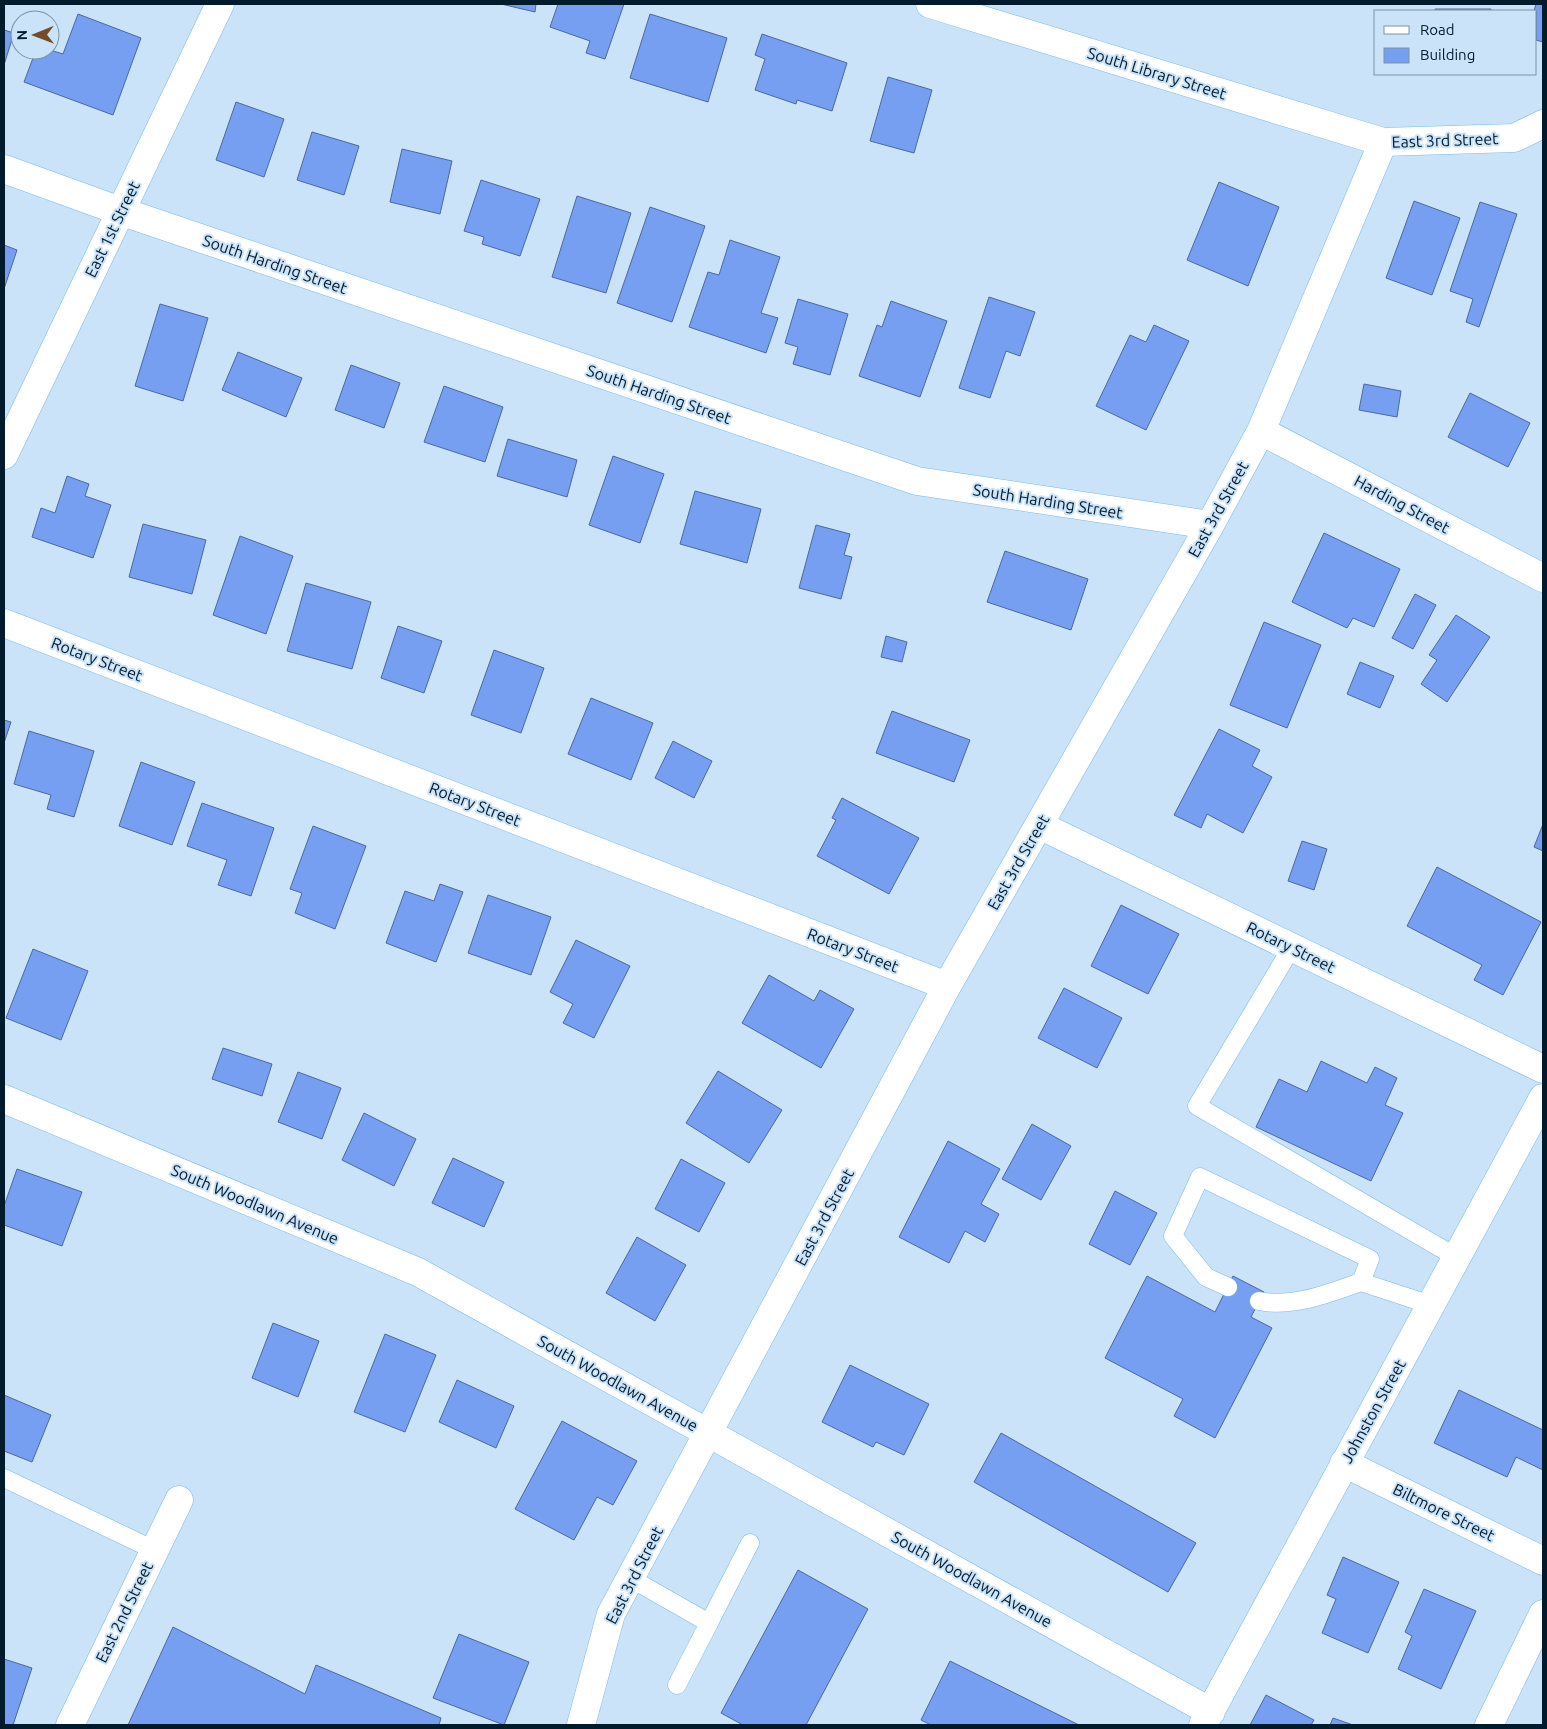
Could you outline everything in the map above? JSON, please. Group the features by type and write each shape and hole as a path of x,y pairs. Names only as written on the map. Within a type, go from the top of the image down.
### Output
{"street":[{"name":"East 1st Street","path":"4,455 220,4"},
{"name":"South Library Street","path":"930,4 1384,142"},
{"name":"East 3rd Street","path":"581,1725 611,1614 947,986 1210,525 1261,431 1384,142 1514,138 1543,124"},
{"name":"South Harding Street","path":"4,170 917,482 1210,525"},
{"name":"Harding Street","path":"1261,431 1543,578"},
{"name":"Rotary Street","path":"4,623 947,986"},
{"name":"Rotary Street","path":"1040,825 1543,1070"},
{"name":"Johnston Street","path":"1207,1718 1543,1098"},
{"name":"South Woodlawn Avenue","path":"4,1099 418,1272 708,1433 1207,1718"},
{"name":"Biltmore Street","path":"1344,1463 1543,1561"},
{"name":"East 2nd Street","path":"70,1725 179,1500"},
{"path":"1489,1725 1543,1614"}],"lane":[{"path":"1292,947 1196,1106 1456,1257"},
{"path":"1228,1287 1206,1277 1173,1236 1200,1177 1370,1259 1361,1282"},
{"path":"1259,1301 1270,1304 1311,1298 1361,1282 1430,1305"},
{"path":"4,1478 154,1550"},
{"path":"677,1685 750,1543"},
{"path":"630,1578 709,1623"}],"building":[{"path":"501,4 536,4 535,12"},
{"path":"558,4 624,4 605,59 586,53 590,41 550,27"},
{"path":"1536,4 1543,4 1543,42 1537,40 1537,10 1534,10"},
{"path":"1435,9 1491,9 1491,10"},
{"path":"78,14 141,38 113,115 24,82 32,60 60,60 60,53 63,54"},
{"path":"650,14 727,38 708,102 630,78"},
{"path":"4,30 10,32 10,46 4,65"},
{"path":"762,34 847,63 832,111 797,100 796,104 755,90 765,59 755,55"},
{"path":"888,77 932,90 914,153 870,141"},
{"path":"236,102 284,119 264,177 216,160"},
{"path":"312,132 359,146 344,195 297,180"},
{"path":"402,149 452,161 440,214 390,202"},
{"path":"481,180 540,199 520,256 482,244 484,237 464,231"},
{"path":"1219,182 1279,207 1248,286 1187,260"},
{"path":"577,196 631,213 606,293 552,277"},
{"path":"1414,201 1460,218 1432,295 1386,278"},
{"path":"1480,202 1517,214 1479,327 1466,322 1473,299 1450,291"},
{"path":"650,207 705,226 672,322 617,303"},
{"path":"730,240 780,257 761,313 778,318 766,353 689,327 708,272 719,275"},
{"path":"4,245 17,250 4,289"},
{"path":"989,297 1035,312 1020,356 1006,351 990,398 959,388"},
{"path":"798,299 848,314 830,375 793,364 798,347 785,343"},
{"path":"891,301 947,321 920,397 859,376 877,325 882,327"},
{"path":"160,304 208,318 183,401 135,386"},
{"path":"1154,325 1189,341 1146,430 1096,406 1130,335 1146,342"},
{"path":"238,352 302,378 286,417 222,390"},
{"path":"351,365 400,383 384,428 335,410"},
{"path":"1364,384 1401,391 1397,417 1359,410"},
{"path":"444,386 503,407 485,462 424,442"},
{"path":"1470,393 1530,423 1508,467 1448,437"},
{"path":"508,439 577,460 567,497 497,476"},
{"path":"613,456 664,474 640,543 589,525"},
{"path":"67,476 89,484 85,496 111,505 93,558 32,537 41,508 55,513"},
{"path":"695,491 761,509 747,563 680,544"},
{"path":"143,524 206,540 192,594 129,577"},
{"path":"816,525 850,534 844,555 852,557 841,599 799,588"},
{"path":"1324,533 1400,569 1374,627 1353,618 1347,628 1292,602"},
{"path":"240,536 293,556 266,634 213,615"},
{"path":"1005,551 1088,579 1071,630 987,602"},
{"path":"306,583 371,602 352,669 287,651"},
{"path":"1415,594 1436,605 1413,649 1392,638"},
{"path":"1456,615 1490,637 1447,702 1421,684 1437,660 1429,655"},
{"path":"1264,622 1321,645 1287,728 1230,705"},
{"path":"398,626 442,641 424,693 381,678"},
{"path":"886,636 907,642 902,662 881,657"},
{"path":"494,650 544,668 521,733 471,715"},
{"path":"1360,662 1394,676 1380,708 1347,694"},
{"path":"591,698 653,723 631,780 568,754"},
{"path":"892,711 970,740 954,782 876,753"},
{"path":"4,720 11,722 4,743"},
{"path":"1219,729 1260,750 1252,766 1272,777 1243,833 1207,814 1201,828 1174,815"},
{"path":"29,731 94,751 74,817 47,809 51,795 14,784"},
{"path":"673,741 712,761 694,798 655,778"},
{"path":"141,762 195,782 172,845 119,826"},
{"path":"842,798 919,838 889,894 817,856 836,820 832,818"},
{"path":"202,803 274,828 251,896 218,885 227,860 187,846"},
{"path":"1543,824 1543,851 1534,847"},
{"path":"313,826 366,846 335,929 295,913 302,893 290,889"},
{"path":"1302,841 1327,849 1314,890 1288,881"},
{"path":"1437,867 1541,922 1503,995 1474,980 1482,965 1407,926"},
{"path":"440,884 463,892 436,962 386,943 405,891 434,901"},
{"path":"488,895 551,917 531,975 468,953"},
{"path":"1121,905 1179,934 1148,994 1091,966"},
{"path":"576,940 630,966 594,1038 563,1023 573,1004 550,992"},
{"path":"33,949 88,971 61,1040 6,1018"},
{"path":"769,975 814,1001 820,990 854,1009 821,1068 742,1023"},
{"path":"1064,988 1122,1018 1097,1068 1038,1038"},
{"path":"223,1048 272,1064 262,1096 212,1079"},
{"path":"1321,1061 1367,1083 1375,1067 1397,1078 1385,1105 1403,1113 1371,1181 1256,1127 1279,1079 1307,1092"},
{"path":"718,1071 782,1110 749,1163 686,1123"},
{"path":"298,1072 341,1088 322,1139 278,1122"},
{"path":"364,1113 416,1139 394,1186 342,1160"},
{"path":"1032,1124 1071,1146 1041,1200 1002,1179"},
{"path":"948,1141 1000,1169 981,1204 999,1214 985,1242 965,1231 949,1263 899,1237"},
{"path":"453,1158 504,1182 484,1227 432,1203"},
{"path":"681,1159 725,1183 699,1232 655,1209"},
{"path":"17,1169 82,1192 62,1246 4,1225 4,1206"},
{"path":"1115,1191 1157,1213 1130,1265 1089,1244"},
{"path":"637,1237 686,1265 655,1321 606,1293"},
{"path":"1147,1276 1215,1312 1233,1276 1264,1292 1251,1317 1272,1328 1215,1438 1174,1416 1183,1399 1105,1358"},
{"path":"273,1323 319,1341 298,1397 252,1378"},
{"path":"385,1334 436,1355 405,1432 354,1412"},
{"path":"850,1365 929,1404 904,1455 876,1442 873,1447 822,1422"},
{"path":"457,1380 514,1406 496,1448 439,1422"},
{"path":"1459,1390 1543,1430 1543,1470 1516,1457 1507,1477 1434,1443"},
{"path":"4,1395 51,1415 32,1462 4,1451"},
{"path":"562,1421 637,1461 613,1505 597,1497 574,1540 515,1509"},
{"path":"1001,1433 1196,1543 1168,1592 974,1482"},
{"path":"1343,1557 1399,1582 1368,1653 1322,1633 1336,1599 1327,1595"},
{"path":"798,1570 868,1609 806,1725 743,1725 721,1713"},
{"path":"1424,1589 1476,1611 1441,1689 1398,1669 1412,1636 1405,1632"},
{"path":"173,1627 305,1694 316,1665 441,1718 439,1725 128,1725"},
{"path":"459,1634 529,1662 504,1725 433,1698"},
{"path":"4,1659 32,1668 13,1725 4,1725"},
{"path":"950,1661 1079,1725 931,1725 921,1720"},
{"path":"1266,1695 1314,1720 1311,1725 1250,1725"},
{"path":"1333,1718 1353,1725 1330,1725"}]}
